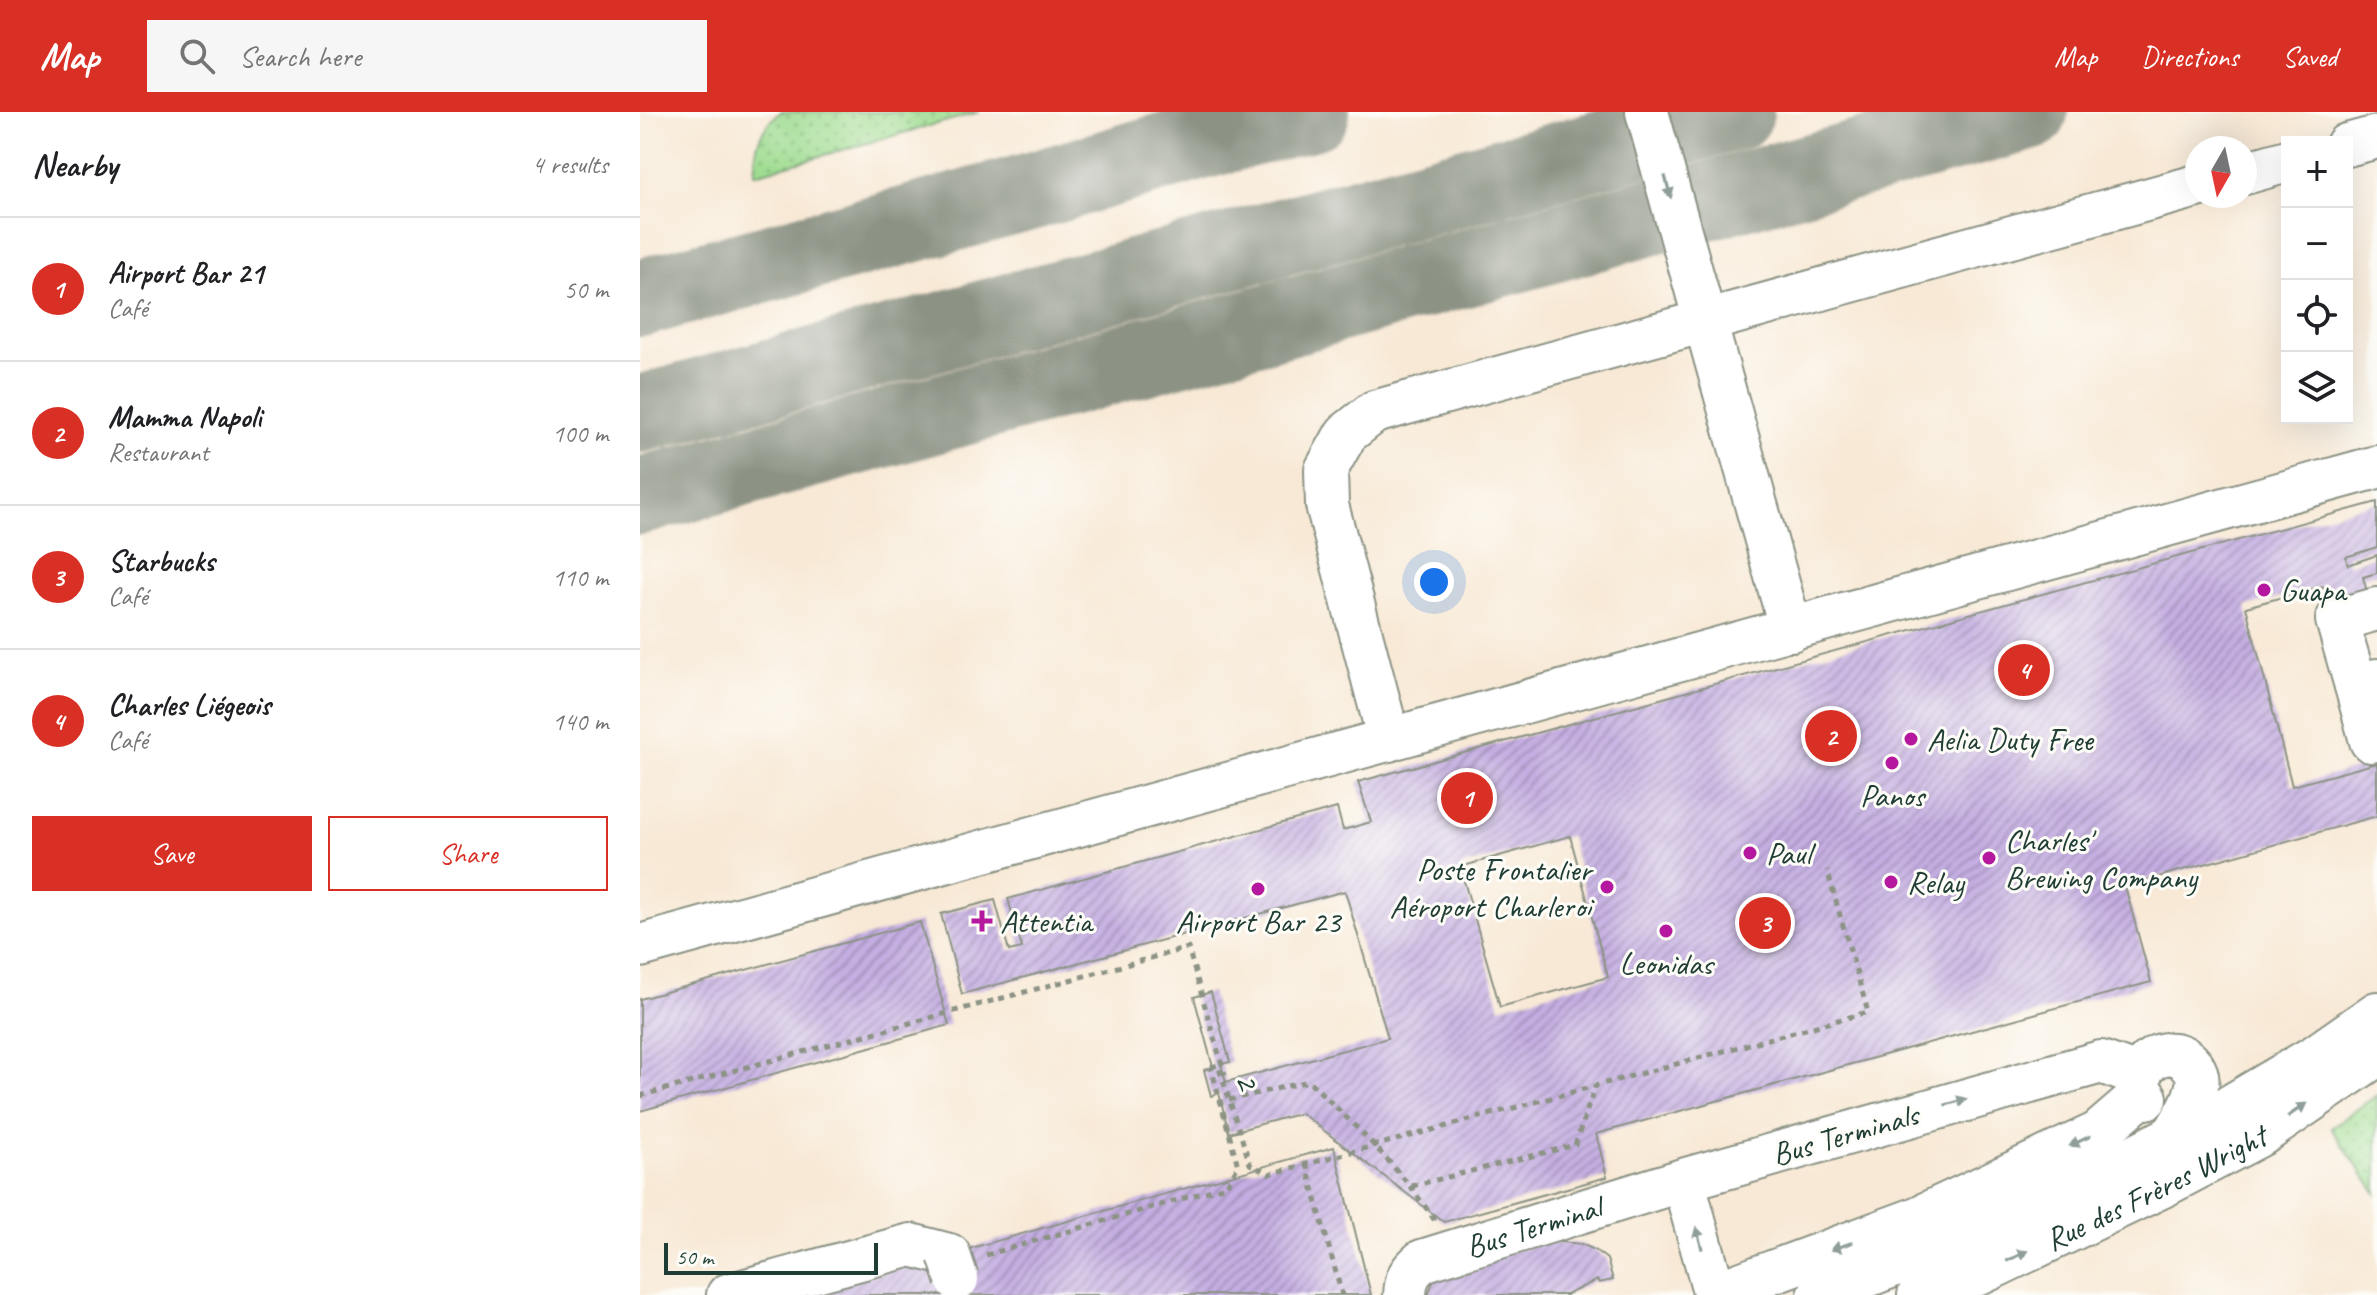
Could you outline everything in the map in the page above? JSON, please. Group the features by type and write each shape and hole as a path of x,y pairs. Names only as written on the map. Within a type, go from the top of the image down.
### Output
{"street":[{"path":"1647,112 1791,630"},
{"path":"2353,143 2377,137"},
{"path":"2257,170 2281,163"},
{"path":"1389,740 1327,505 1326,470 1346,434 1374,412 2185,189"},
{"path":"640,946 2377,467"},
{"path":"2377,609 2337,620 2367,683 2371,741 2377,739"},
{"path":"1819,1295 2042,1203 2317,1055 2377,1013"},
{"path":"1683,1180 1718,1290 1915,1219 2098,1133 2141,1085 2150,1059 2159,1055 2169,1053 2187,1059 2194,1066 2198,1084 2194,1120"},
{"name":"Rue des Frères Wright","path":"1919,1295 1979,1274 2194,1170 2262,1134 2377,1055"},
{"name":"Bus Terminals","path":"1683,1180 2101,1062 2141,1085"},
{"name":"Bus Terminal","path":"1405,1295 1409,1271 1422,1261 1683,1180"},
{"path":"728,1295 911,1245 949,1255 964,1286"}],"path":[{"path":"1342,1295 1306,1163 1868,1012 1827,870"},
{"path":"640,1096 1188,948 1225,1075"},
{"name":"2","path":"1227,1120 1211,1067 1218,1065 1250,1164 1270,1174 1306,1163"},
{"path":"1229,1100 1309,1081 1412,1186 1438,1226"},
{"path":"1412,1186 1575,1145 1596,1087"},
{"path":"964,1286 1226,1186 1238,1166 1227,1120 1235,1118"}],"green space":[{"path":"780,112 980,112 755,174 759,140 767,125"},
{"path":"2377,1095 2377,1194 2331,1128"}],"building":[{"path":"2377,502 2377,547 2346,557 2348,565 2377,555 2377,573 2363,577 2367,592 2328,604 2323,586 2246,607 2292,786 2377,763 2377,816 2125,886 2151,982 1596,1134 1607,1177 1444,1222 1301,1113 1229,1133 1219,1093 1211,1096 1204,1070 1213,1067 1194,997 1211,992 1230,1062 1221,1064 1226,1082 1388,1038 1345,891 962,994 941,914 995,900 1009,951 1022,948 1008,899 1337,808 1343,830 1371,822 1358,782","holes":["1570,836 1608,977 1500,1007 1460,867"]},
{"path":"920,922 949,1025 640,1111 640,999"},
{"path":"1334,1147 1371,1295 806,1295 806,1294"},
{"path":"1551,1241 1581,1244 1595,1250 1607,1259 1613,1280 1599,1283 1597,1280 1566,1295 1428,1295 1434,1279 1447,1268"}],"taxiway":[{"path":"640,298 1311,112"},
{"path":"640,414 1735,112"},
{"path":"640,496 2029,112"}],"place":[{"name":"Guapa","path":"2264,590"},
{"name":"Charles Liégeois","path":"2024,670"},
{"name":"Mamma Napoli","path":"1831,736"},
{"name":"Aelia Duty Free","path":"1911,739"},
{"name":"Panos","path":"1892,763"},
{"name":"Airport Bar 21","path":"1467,798"},
{"name":"Paul","path":"1750,853"},
{"name":"Charles' Brewing Company","path":"1989,858"},
{"name":"Relay","path":"1891,882"},
{"name":"Poste Frontalier Aéroport Charleroi","path":"1607,887"},
{"name":"Airport Bar 23","path":"1258,889"},
{"name":"Attentia","path":"982,921"},
{"name":"Starbucks","path":"1765,923"},
{"name":"Leonidas","path":"1666,931"}]}
